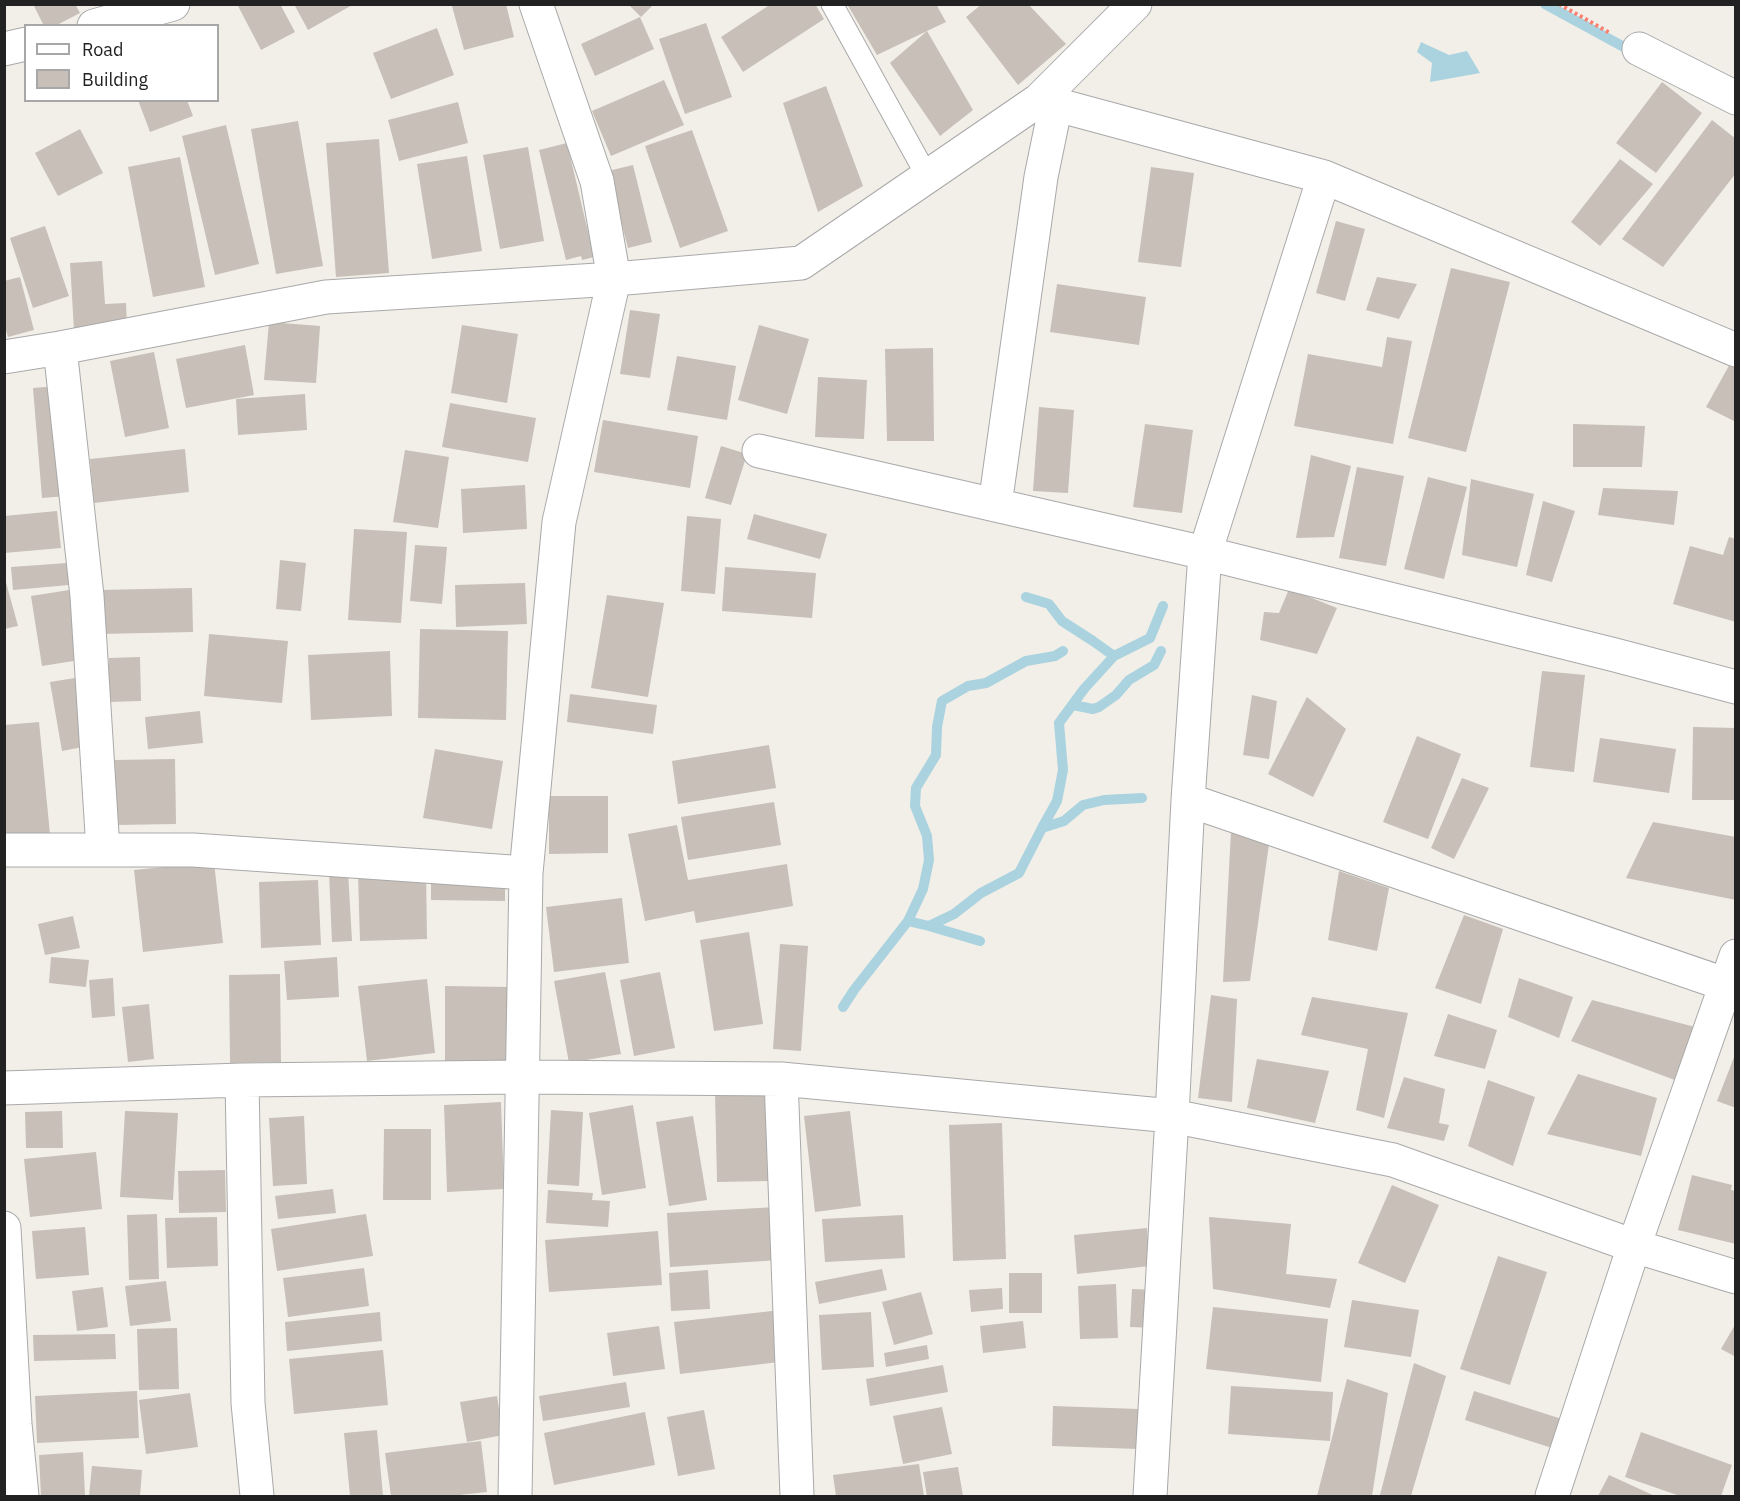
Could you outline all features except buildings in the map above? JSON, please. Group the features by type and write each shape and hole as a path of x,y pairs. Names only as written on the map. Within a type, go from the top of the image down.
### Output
{"street":[{"path":"101,24 173,4"},
{"path":"515,1497 526,873 560,522 614,279 597,181 536,4"},
{"path":"4,357 326,297 614,279 801,263 927,176 1047,102 1135,4"},
{"path":"4,50 24,45"},
{"path":"1639,49 1736,98"},
{"path":"1047,102 1324,177 1736,350"},
{"path":"996,505 1041,177 1047,102"},
{"path":"1150,1497 1188,800 1205,553 1324,177"},
{"path":"60,348 87,596 103,850"},
{"path":"759,451 1205,553 1736,687"},
{"path":"1188,800 1732,976 1634,1246 1552,1497"},
{"path":"4,850 193,850 526,873"},
{"path":"4,1088 242,1080 522,1077 781,1079 1172,1116 1393,1160 1634,1246 1736,1277"},
{"path":"781,1079 797,1497"},
{"path":"242,1080 248,1404 257,1497"},
{"path":"4,1228 10,1425 22,1497"}],"lane":[{"path":"832,4 927,176"}],"path":[{"path":"1558,4 1639,49"}],"water":[{"path":"1421,42 1449,55 1467,51 1480,73 1430,82 1432,63 1417,52"}],"waterway":[{"path":"1545,4 1635,53"},
{"path":"1026,597 1049,604 1062,621 1114,656"},
{"path":"843,1007 908,921 929,926 954,914 981,893 1019,873 1057,801 1063,770 1059,723 1084,689 1114,656 1150,638 1163,606"},
{"path":"908,921 923,889 929,860 927,836 915,806 916,788 936,755 937,727 942,701 968,686 986,683 1026,661 1055,656 1063,651"},
{"path":"1073,705 1093,709 1099,707 1116,695 1129,680 1154,665 1161,651"},
{"path":"1042,828 1064,821 1083,805 1104,800 1142,798"},
{"path":"929,926 980,941"}]}
